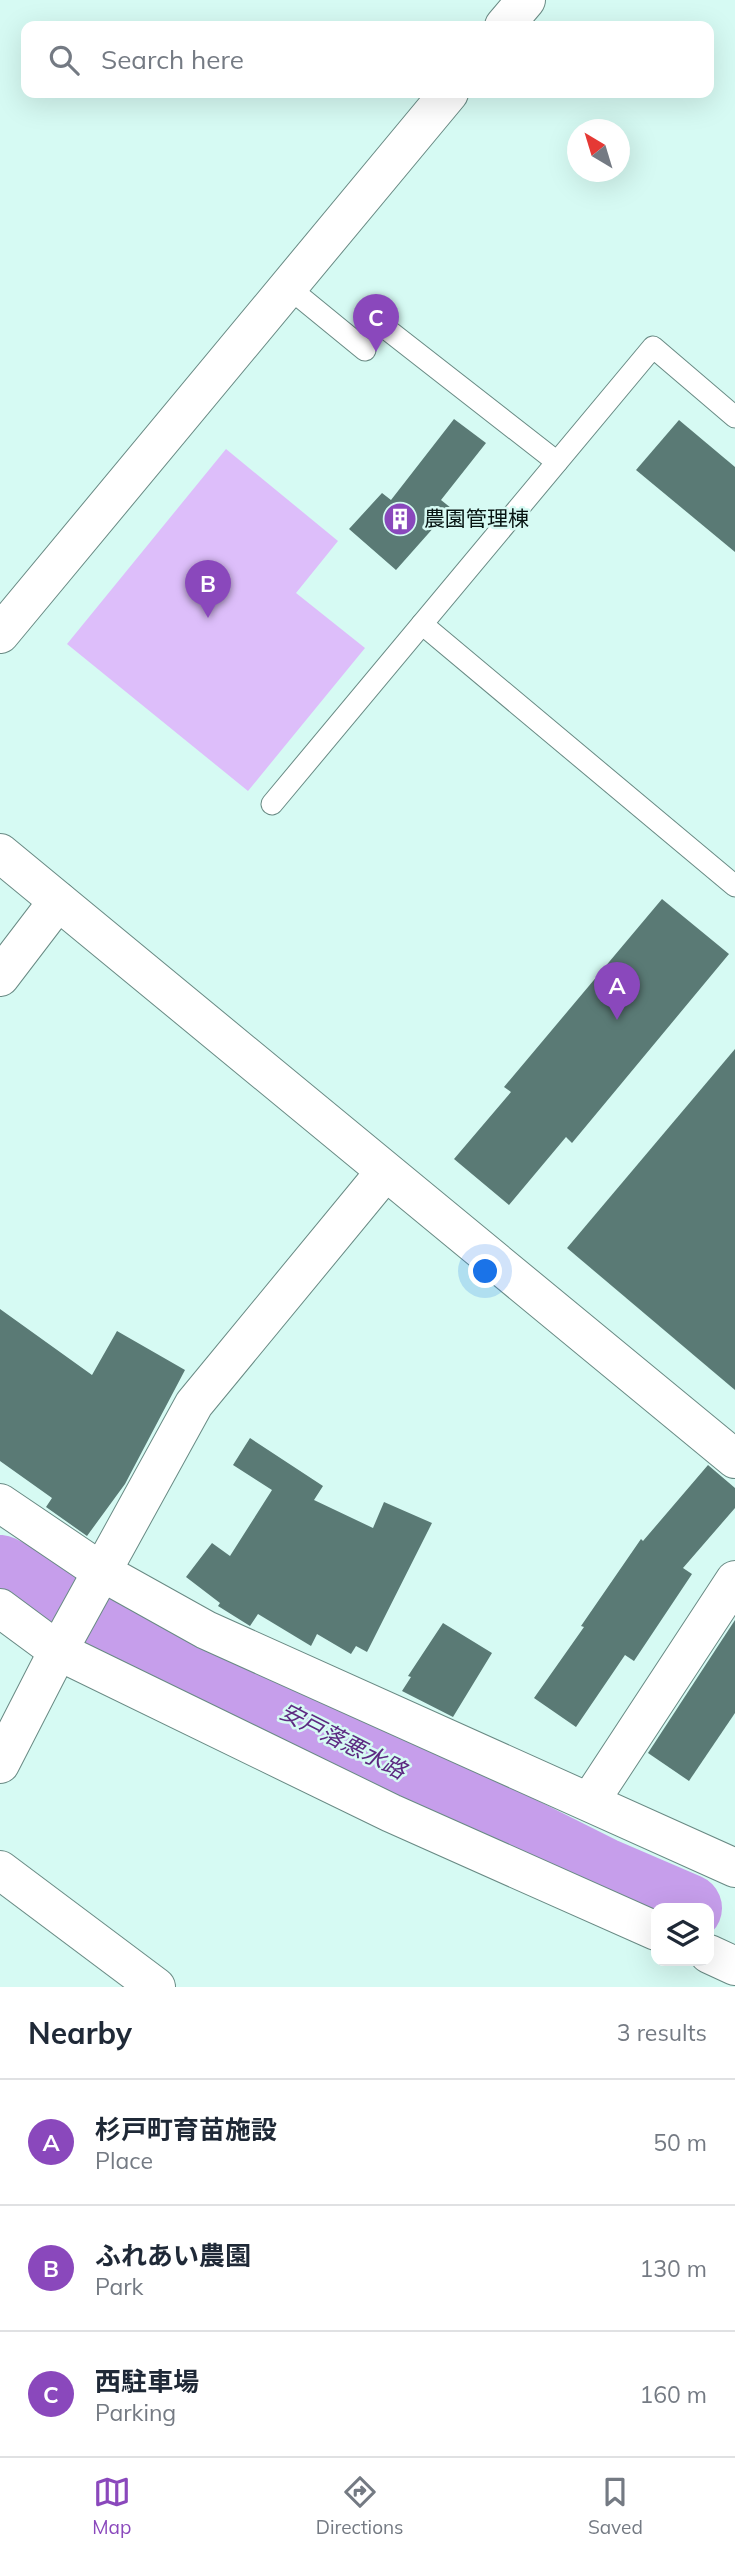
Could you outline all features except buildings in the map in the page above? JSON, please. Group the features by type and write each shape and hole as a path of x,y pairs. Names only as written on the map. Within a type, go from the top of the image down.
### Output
{"street":[{"path":"508,21 526,0"},
{"path":"0,634 445,98"},
{"path":"0,853 735,1458"},
{"path":"0,977 58,901"},
{"path":"0,1764 98,1577 194,1404 385,1172"},
{"path":"0,1503 98,1577 206,1630 735,1868"},
{"path":"590,1801 735,1580"},
{"path":"0,1608 391,1813 651,1929"},
{"path":"0,1870 156,1987"},
{"path":"714,1956 735,1966"}],"lane":[{"path":"288,287 365,350"},
{"path":"384,327 557,462"},
{"path":"272,804 653,347 735,417"},
{"path":"422,624 735,886"}],"shaded area":[{"path":"226,449 338,541 296,593 365,648 248,791 67,644"}],"waterway":[{"name":"安戸落悪水路","path":"0,1569 602,1871 676,1903"}],"place":[{"name":"西駐車場","path":"376,352"},
{"name":"農園管理棟","path":"400,519"},
{"name":"ふれあい農園","path":"208,618"},
{"name":"杉戸町育苗施設","path":"617,1020"}]}
